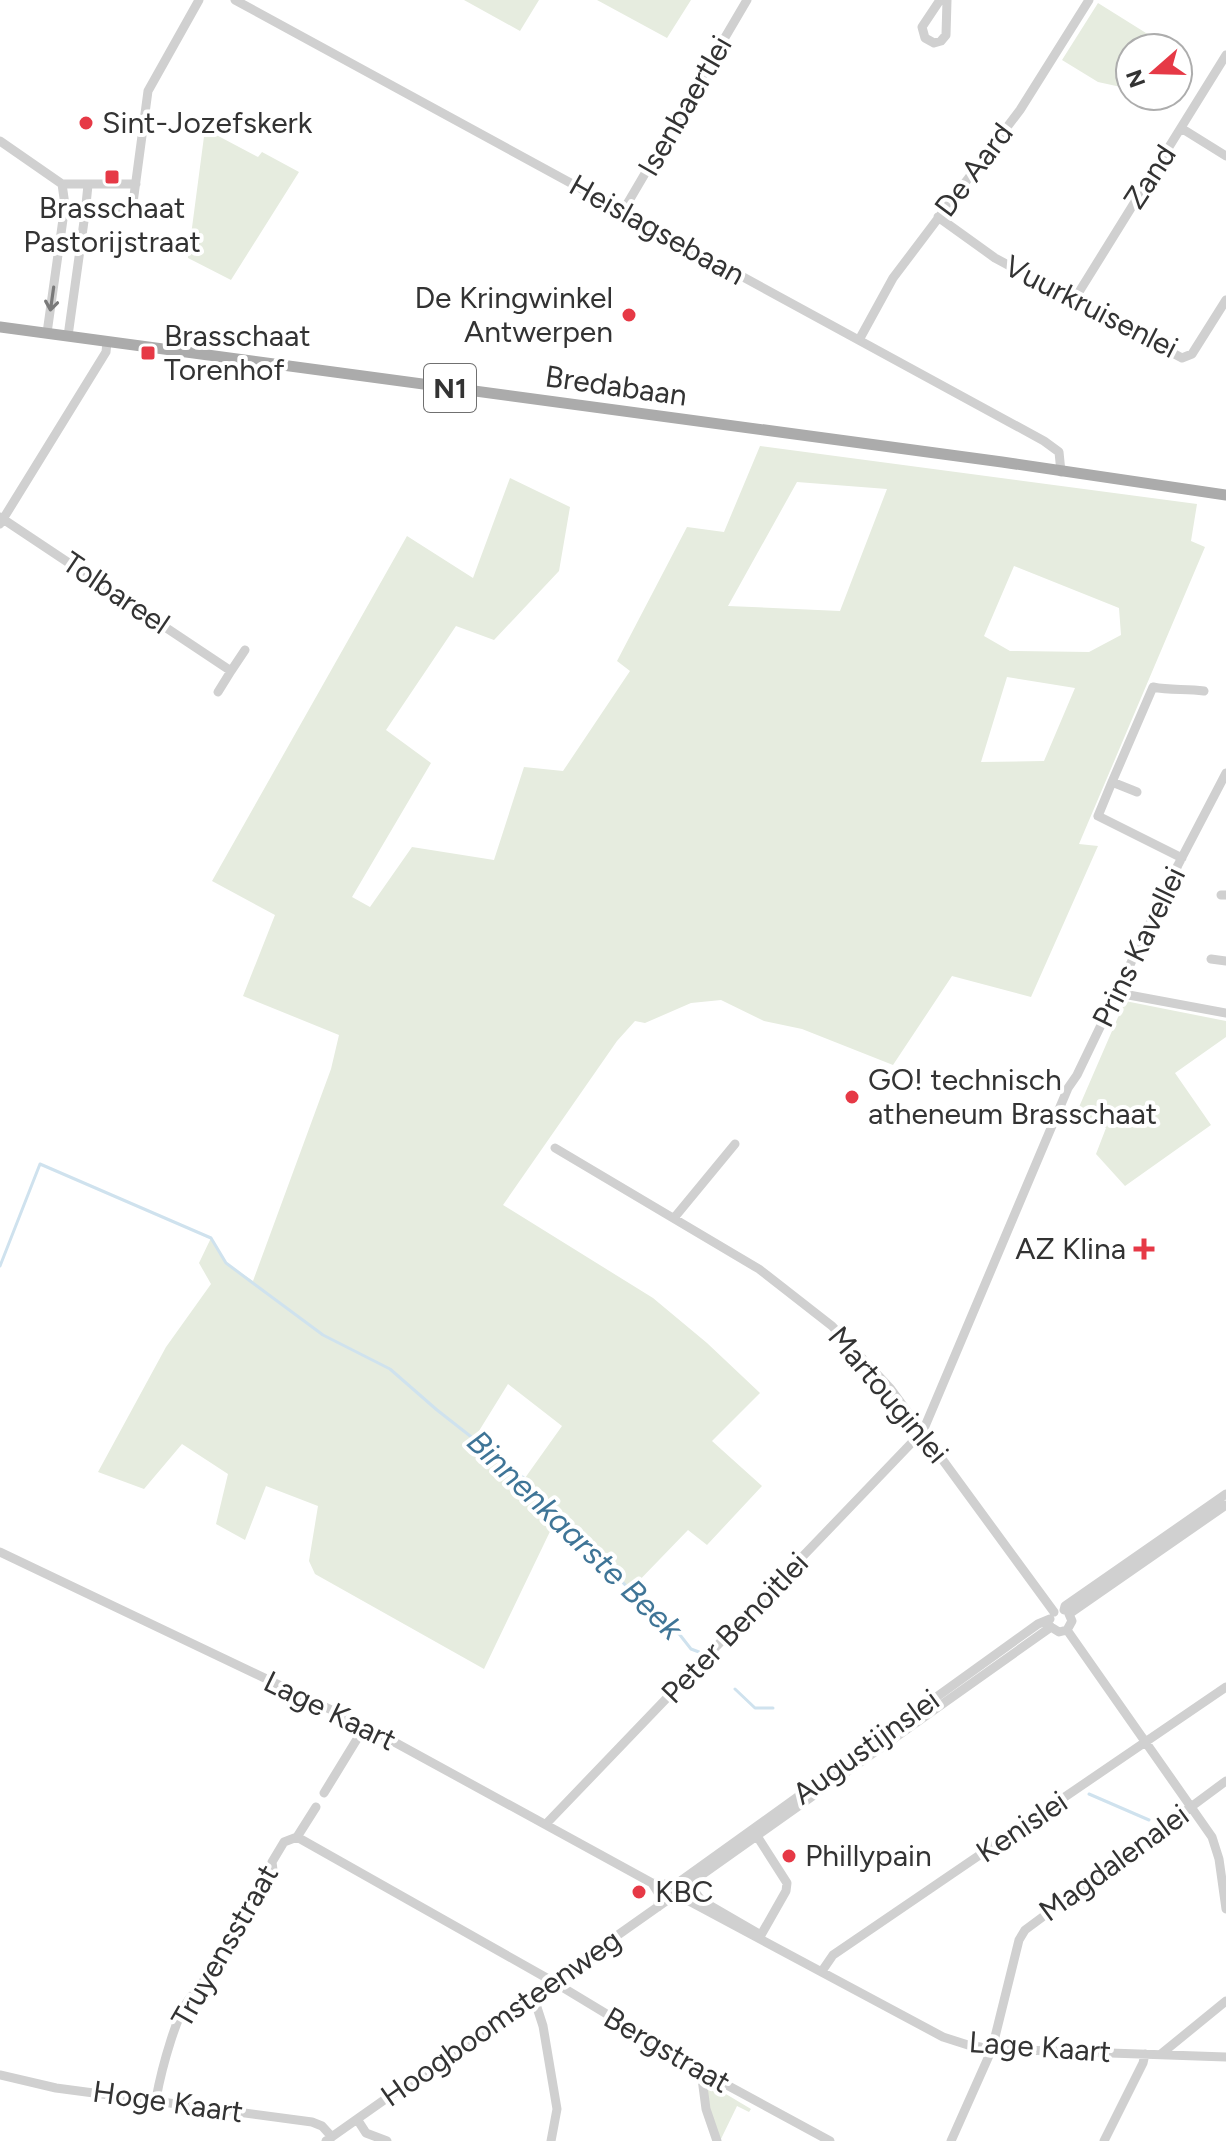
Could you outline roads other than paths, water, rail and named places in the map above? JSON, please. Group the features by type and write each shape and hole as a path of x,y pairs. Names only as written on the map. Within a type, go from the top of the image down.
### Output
{"main road":[{"name":"Bredabaan","path":"0,327 1226,495"}],"street":[{"path":"85,214 129,208 135,196 148,91 199,0"},
{"name":"Heislagsebaan","path":"235,0 1055,448 1061,456 1061,472"},
{"name":"Isenbaertlei","path":"623,211 747,0"},
{"path":"940,0 922,27 925,38 934,43 946,35 947,0"},
{"name":"De Aard","path":"859,340 893,278 1020,110 1089,0"},
{"name":"Zand","path":"1074,300 1226,55"},
{"path":"1181,128 1226,156"},
{"path":"0,141 62,184 136,184"},
{"path":"47,333 65,205 62,184"},
{"path":"68,336 88,185"},
{"name":"Vuurkruisenlei","path":"938,217 995,258 1182,358 1192,354 1226,300"},
{"path":"1,520 106,352 107,342"},
{"name":"Tolbareel","path":"1,520 231,671"},
{"path":"218,692 245,650"},
{"path":"1182,858 1098,816 1153,687 1171,691 1180,687 1204,691"},
{"name":"Prins Kavellei","path":"923,1431 1068,1088 1226,773"},
{"path":"1112,782 1137,792"},
{"path":"1211,959 1226,961"},
{"path":"1118,993 1226,1013"},
{"path":"674,1218 735,1144"},
{"name":"Martouginlei","path":"555,1148 759,1269 832,1326 890,1388 1058,1616"},
{"name":"Peter Benoitlei","path":"546,1824 923,1431"},
{"name":"Augustijnslei","path":"685,1888 1025,1633 1058,1616 1073,1601 1226,1494"},
{"name":"Augustijnslei","path":"685,1888 1058,1616 1226,1505"},
{"name":"Lage Kaart","path":"0,1552 365,1726 652,1883 685,1888 782,1949 943,2037 992,2049 1226,2057"},
{"path":"1058,1616 1072,1621 1067,1630 1059,1632 1058,1616"},
{"path":"1067,1630 1212,1837 1219,1859 1226,1909"},
{"name":"Kenislei","path":"822,1971 833,1955 1226,1687"},
{"path":"324,1793 365,1726"},
{"name":"Magdalenalei","path":"951,2141 992,2049 1019,1940 1025,1930 1226,1781"},
{"name":"Truyensstraat","path":"156,2099 161,2068 178,2018 191,1994 197,1992 252,1898 261,1892 273,1870 272,1862 284,1842 297,1837 316,1807"},
{"path":"757,1836 787,1883 786,1891 761,1935"},
{"name":"Bergstraat","path":"297,1837 552,1981 701,2071 830,2141"},
{"path":"652,1883 659,1894 658,1907"},
{"name":"Lage Kaart","path":"685,1888 739,1930 782,1949"},
{"name":"Hoogboomsteenweg","path":"329,2139 685,1888"},
{"path":"533,1995 543,2026 557,2109 551,2141"},
{"path":"1161,2054 1226,2001"},
{"path":"1178,2039 1179,2055"},
{"path":"1104,2141 1145,2054"},
{"path":"701,2071 706,2109 717,2141"},
{"name":"Hoge Kaart","path":"0,2075 56,2088 318,2123 329,2139"},
{"path":"357,2119 366,2133 387,2141"}],"waterway":[{"name":"Binnenkaarste Beek","path":"0,1266 40,1164 211,1238 226,1263 323,1335 390,1369 525,1479 630,1590 680,1635 691,1649 699,1652"},
{"name":"Binnenkaarste Beek","path":"735,1689 755,1708 773,1708"},
{"name":"Binnenkaarste Beek","path":"1089,1794 1149,1820"}],"place":[{"name":"Sint-Jozefskerk","path":"86,123"},
{"name":"Brasschaat Pastorijstraat","path":"112,177"},
{"name":"De Kringwinkel Antwerpen","path":"629,315"},
{"name":"Brasschaat Torenhof","path":"148,353"},
{"name":"GO! technisch atheneum Brasschaat","path":"852,1097"},
{"name":"AZ Klina","path":"1144,1249"},
{"name":"Phillypain","path":"789,1856"},
{"name":"KBC","path":"639,1892"}]}
